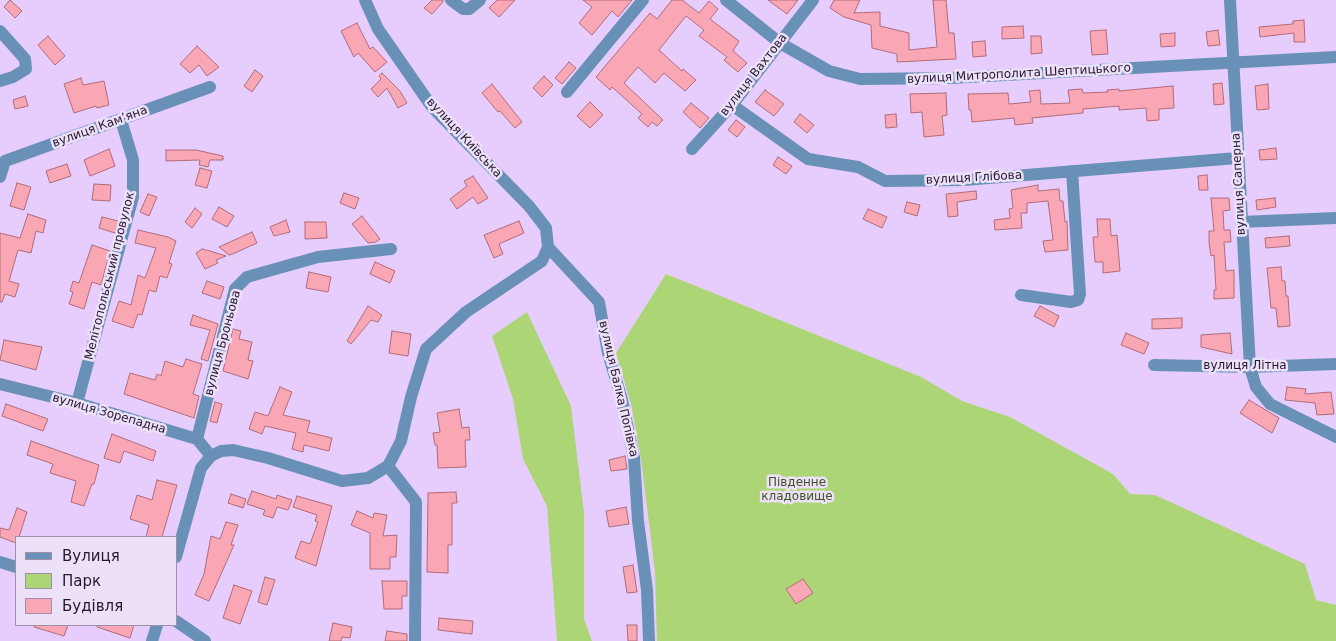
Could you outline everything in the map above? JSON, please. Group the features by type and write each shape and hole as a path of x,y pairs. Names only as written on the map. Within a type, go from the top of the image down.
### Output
{"street":[{"name":"вулиця Київська","path":"365,0 378,29 432,107 529,206 546,228 548,247"},
{"path":"452,0 464,9 469,9 480,0"},
{"path":"567,92 643,0"},
{"name":"вулиця Митрополита Шептицького","path":"726,0 780,43 829,71 860,79 892,80 1336,57"},
{"name":"вулиця Вахтова","path":"692,149 732,105 814,0"},
{"name":"вулиця Саперна","path":"1230,0 1250,367 1256,387 1270,404 1336,437"},
{"path":"0,31 25,59 26,69 14,77 0,81"},
{"name":"вулиця Кам’яна","path":"0,177 5,161 210,87"},
{"name":"вулиця Глібова","path":"732,105 808,160 858,168 885,181 964,180 1238,158"},
{"name":"Мелітопольський провулок","path":"77,403 133,197 133,160 121,120"},
{"path":"1021,296 1071,302 1078,300 1080,294 1072,171"},
{"path":"1241,222 1336,218"},
{"path":"178,550 201,468 211,456 221,451 233,450 342,481 368,478 388,466 401,441 411,397 426,349 466,312 542,261 548,247"},
{"name":"вулиця Балка Попівка","path":"548,247 599,302 608,353 622,400 634,458 638,521 648,590 649,641"},
{"name":"вулиця Броньова","path":"197,440 236,288 247,277 318,257 391,249"},
{"name":"вулиця Літна","path":"1154,365 1250,367 1336,364"},
{"name":"вулиця Зорепадна","path":"0,384 77,403 197,440"},
{"path":"197,440 211,456"},
{"path":"388,466 416,502 415,641"},
{"path":"0,562 15,567"},
{"path":"178,622 205,641"},
{"path":"152,641 157,626"}],"green space":[{"name":"Південне кладовище","path":"666,274 921,377 962,401 1010,417 1113,474 1130,494 1155,495 1305,564 1316,600 1336,605 1336,641 657,641 655,572 641,459 631,404 616,353"},
{"path":"527,312 571,406 584,513 584,619 592,641 557,641 547,506 523,459 513,399 492,336"}],"building":[{"path":"10,0 22,11 15,18 4,7"},
{"path":"432,0 443,0 443,2 432,14 424,8"},
{"path":"497,0 515,0 499,17 489,8"},
{"path":"583,0 632,0 618,17 612,11 592,35 579,23 592,7"},
{"path":"672,0 682,0 699,13 709,1 718,9 710,19 739,41 733,51 747,63 738,72 724,60 727,57 699,36 704,30 686,16 659,50 682,71 683,69 696,80 685,91 664,73 655,83 638,67 624,83 663,120 657,126 652,122 648,127 638,118 642,114 612,87 610,90 596,77 650,13 657,19"},
{"path":"768,0 798,0 787,14"},
{"path":"834,0 860,0 854,13 880,12 880,26 909,33 909,50 937,47 933,0 946,0 949,33 954,33 956,59 897,62 897,54 872,48 871,25 844,17 830,8"},
{"path":"1304,20 1305,42 1294,42 1294,33 1260,37 1259,27 1293,24 1293,21"},
{"path":"357,23 370,49 373,47 387,62 375,72 358,53 354,57 341,31"},
{"path":"1023,26 1024,38 1002,39 1002,27"},
{"path":"1106,30 1108,54 1092,55 1090,31"},
{"path":"1218,30 1220,45 1208,46 1206,32"},
{"path":"1175,33 1175,46 1161,47 1160,34"},
{"path":"48,36 65,56 55,65 38,45"},
{"path":"1031,36 1041,36 1042,53 1031,54"},
{"path":"985,41 986,56 973,57 972,42"},
{"path":"197,46 219,67 207,76 199,65 190,73 180,64"},
{"path":"569,62 576,68 562,84 555,78"},
{"path":"255,70 263,76 252,92 244,86"},
{"path":"382,73 400,91 407,103 398,108 387,88 378,97 371,89 381,79 379,76"},
{"path":"544,76 553,85 542,97 533,88"},
{"path":"81,78 83,85 104,81 109,105 97,108 96,106 74,113 64,84"},
{"path":"1222,83 1224,104 1214,105 1213,84"},
{"path":"492,84 522,122 515,128 482,93"},
{"path":"1268,84 1269,109 1257,110 1255,86"},
{"path":"1173,86 1174,108 1159,109 1159,120 1147,121 1146,108 1119,110 1119,106 1083,109 1083,113 1032,118 1033,123 1015,125 1014,118 972,122 971,110 969,110 968,94 1008,93 1009,104 1031,102 1029,91 1040,90 1041,104 1070,103 1068,90 1082,89 1083,93"},
{"path":"765,90 784,104 774,116 755,102"},
{"path":"946,93 947,115 942,116 944,135 924,137 922,112 911,113 910,94"},
{"path":"25,96 28,106 15,109 13,100"},
{"path":"590,102 603,115 590,128 577,116"},
{"path":"691,103 709,118 700,128 683,112"},
{"path":"800,114 814,125 807,133 794,122"},
{"path":"896,114 897,127 886,128 885,115"},
{"path":"736,120 745,127 737,137 728,130"},
{"path":"1276,148 1277,159 1260,160 1259,150"},
{"path":"109,149 115,166 90,176 84,160"},
{"path":"166,150 196,150 223,156 223,160 210,160 208,167 199,165 200,160 166,161"},
{"path":"778,157 792,166 786,174 773,165"},
{"path":"67,164 71,176 50,183 46,171"},
{"path":"200,168 212,171 207,188 195,185"},
{"path":"1207,175 1208,190 1199,190 1198,176"},
{"path":"473,176 488,198 478,204 473,197 457,209 450,199 467,186 464,181"},
{"path":"17,183 31,187 24,210 10,206"},
{"path":"94,184 111,185 110,201 92,200"},
{"path":"1038,185 1038,191 1059,189 1060,201 1063,201 1065,222 1067,221 1068,250 1045,252 1043,241 1053,240 1048,201 1027,203 1027,213 1021,213 1022,228 995,230 994,220 1010,218 1009,209 1013,208 1011,190"},
{"path":"976,191 977,199 957,202 958,216 948,217 946,194"},
{"path":"344,193 359,198 355,209 340,203"},
{"path":"148,194 157,197 149,216 140,212"},
{"path":"1211,198 1229,198 1230,210 1223,211 1224,230 1230,230 1231,242 1224,242 1226,271 1234,270 1234,298 1214,299 1214,290 1216,290 1214,255 1211,256 1209,243 1209,231 1214,231"},
{"path":"1275,198 1276,207 1257,210 1256,200"},
{"path":"907,202 920,205 917,216 904,212"},
{"path":"219,207 234,216 227,227 212,219"},
{"path":"195,208 202,214 192,228 185,222"},
{"path":"868,209 887,217 882,228 863,219"},
{"path":"28,214 46,220 43,233 36,231 31,253 18,250 9,281 19,284 15,297 5,294 2,302 0,302 0,233 20,238"},
{"path":"362,216 380,239 376,242 368,243 352,224"},
{"path":"102,217 118,221 115,233 99,228"},
{"path":"1097,219 1110,219 1111,236 1117,235 1120,271 1103,273 1103,262 1095,262 1093,237 1098,237"},
{"path":"286,220 290,232 274,236 270,227"},
{"path":"519,221 524,233 499,244 503,254 494,258 484,235"},
{"path":"305,222 326,222 327,238 305,239"},
{"path":"138,230 168,237 176,241 169,263 172,264 167,278 160,276 156,292 149,290 142,315 138,314 133,328 112,321 119,301 131,305 138,275 145,278 156,248 135,243"},
{"path":"252,232 257,243 235,253 229,255 219,247"},
{"path":"1289,236 1290,246 1266,248 1265,238"},
{"path":"92,245 110,251 101,285 92,282 84,309 69,304 73,292 70,291 73,281 79,283"},
{"path":"202,249 226,256 216,260 218,263 205,269 196,253"},
{"path":"375,262 395,271 390,283 370,274"},
{"path":"1281,267 1282,281 1285,281 1286,296 1288,296 1290,326 1278,327 1276,308 1271,308 1267,268"},
{"path":"309,272 331,277 328,292 306,288"},
{"path":"207,281 224,287 220,299 202,293"},
{"path":"368,306 382,315 378,322 371,320 351,344 347,341"},
{"path":"1040,306 1059,316 1054,327 1034,316"},
{"path":"193,315 218,324 208,361 201,359 210,330 190,325"},
{"path":"1182,318 1182,328 1152,329 1152,319"},
{"path":"233,329 241,331 239,339 252,342 248,360 253,361 248,379 223,371"},
{"path":"392,331 411,334 408,356 389,353"},
{"path":"1126,333 1149,343 1144,354 1121,345"},
{"path":"1230,333 1232,354 1201,347 1201,335"},
{"path":"4,340 42,347 36,370 0,360"},
{"path":"186,359 202,364 193,394 199,396 194,418 124,394 130,373 155,380 157,374 161,376 165,361 183,367"},
{"path":"280,387 292,392 283,415 310,421 307,432 332,438 329,451 304,445 303,452 292,449 296,433 265,426 262,434 249,429 255,412 268,416"},
{"path":"1287,387 1306,389 1305,394 1331,392 1334,414 1317,415 1315,403 1285,400"},
{"path":"1249,400 1279,418 1272,433 1240,413"},
{"path":"215,402 222,404 217,423 210,421"},
{"path":"6,404 48,419 43,431 2,416"},
{"path":"459,409 462,428 469,427 470,440 465,440 466,467 438,468 437,445 435,445 433,433 440,432 437,413"},
{"path":"112,434 156,451 153,461 124,451 120,463 104,458"},
{"path":"31,441 99,465 94,484 92,484 84,506 71,502 76,481 50,473 53,464 27,455"},
{"path":"625,456 627,469 611,471 609,460"},
{"path":"157,480 177,485 162,536 146,536 149,525 130,519 137,495 152,500"},
{"path":"252,491 276,499 277,495 292,500 288,510 277,507 273,518 263,515 265,510 247,504"},
{"path":"456,492 457,503 452,503 452,545 448,545 448,573 427,572 428,493"},
{"path":"231,494 246,499 243,508 228,503"},
{"path":"297,496 332,506 316,566 295,558 301,541 310,544 318,522 315,521 317,515 293,507"},
{"path":"626,507 629,524 609,527 606,511"},
{"path":"17,508 27,512 19,536 15,536 15,543 0,537 0,528 9,530"},
{"path":"357,511 373,518 374,513 387,515 383,536 397,535 396,557 390,557 390,569 370,569 370,533 351,525"},
{"path":"226,522 238,525 231,545 234,545 209,601 195,595 204,574 211,536 220,539"},
{"path":"633,565 637,592 627,593 623,567"},
{"path":"265,577 275,580 267,605 258,602"},
{"path":"803,579 813,593 796,604 786,589"},
{"path":"382,581 407,581 407,596 402,596 402,609 384,609"},
{"path":"234,585 252,591 240,624 223,618"},
{"path":"439,618 473,621 472,634 438,630"},
{"path":"333,623 352,627 350,638 342,637 341,641 329,641"},
{"path":"627,625 637,625 637,641 628,641"},
{"path":"34,626 68,626 64,636"},
{"path":"97,626 134,626 130,638"},
{"path":"387,631 407,634 407,641 385,641"}]}
